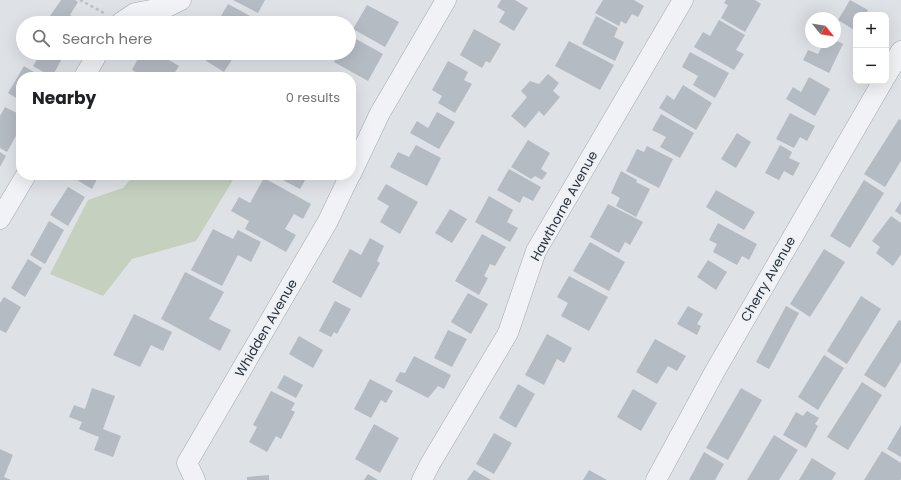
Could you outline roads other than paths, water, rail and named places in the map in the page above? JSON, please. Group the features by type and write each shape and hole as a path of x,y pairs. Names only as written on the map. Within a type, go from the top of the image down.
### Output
{"street":[{"path":"131,16 136,13 167,7 181,0"},
{"name":"Whidden Avenue","path":"356,163 380,113 446,0"},
{"name":"Hawthorne Avenue","path":"422,480 508,333 536,251 683,0"},
{"path":"889,71 901,51"},
{"path":"87,72 94,60"},
{"name":"Cherry Avenue","path":"656,480 714,371 881,84"},
{"path":"0,219 23,180"},
{"name":"Whidden Avenue","path":"195,480 187,463 328,221 348,180"}]}
